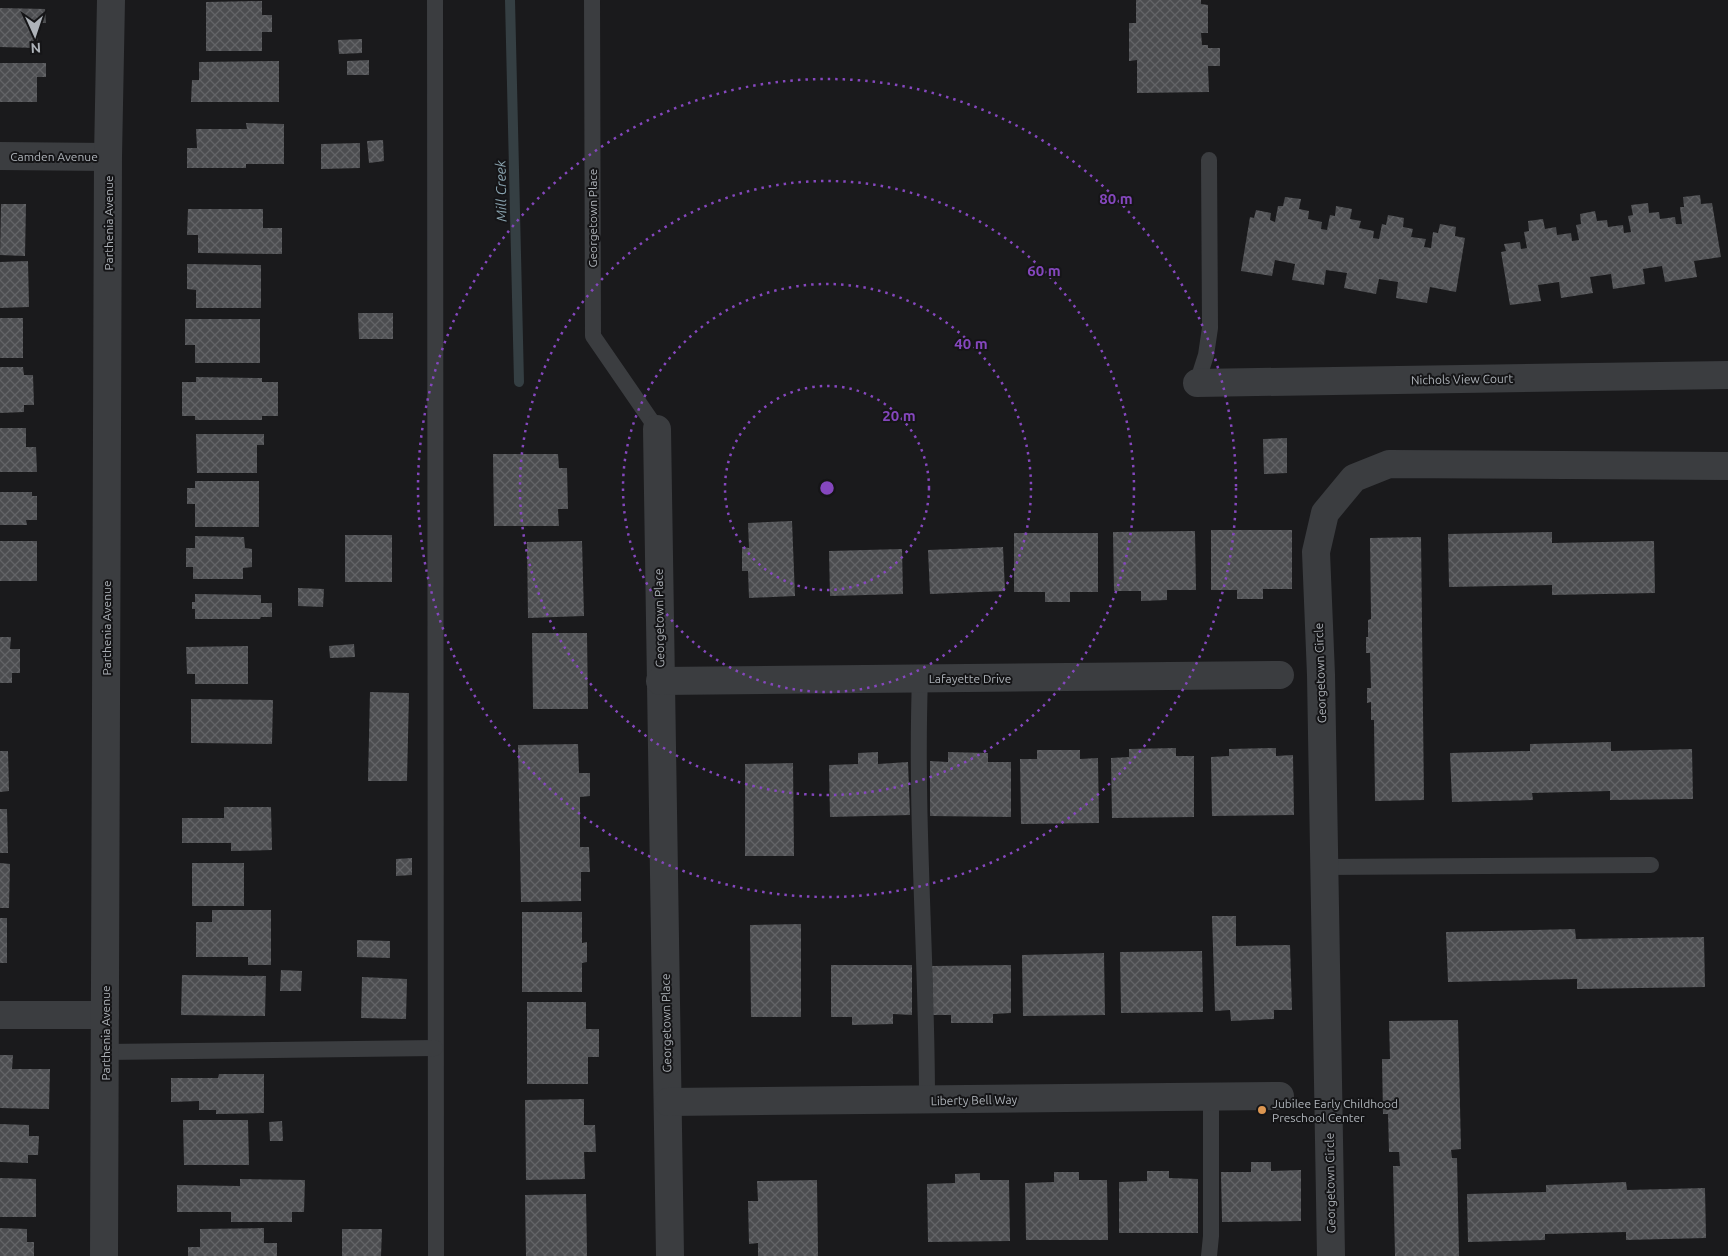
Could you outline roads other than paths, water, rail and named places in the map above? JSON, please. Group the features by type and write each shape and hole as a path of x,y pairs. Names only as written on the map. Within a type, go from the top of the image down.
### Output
{"street":[{"name":"Parthenia Avenue","path":"104,1256 108,157 111,0"},
{"name":"Camden Avenue","path":"0,156 108,157"},
{"name":"Nichols View Court","path":"1197,382 1728,376"},
{"name":"Georgetown Place","path":"657,429 670,1256"},
{"name":"Georgetown Circle","path":"1331,1256 1321,676 1316,552 1325,513 1354,478 1388,464 1728,466"},
{"name":"Lafayette Drive","path":"660,681 1280,675"},
{"path":"0,1015 105,1015"},
{"name":"Liberty Bell Way","path":"668,1102 1280,1096"}],"lane":[{"path":"435,0 436,1256"},
{"name":"Georgetown Place","path":"592,0 593,336 657,429"},
{"path":"1197,382 1206,355 1210,328 1209,160"},
{"path":"920,678 919,847 927,1100"},
{"path":"1324,867 1651,865"},
{"path":"104,1052 435,1048"},
{"path":"1210,1097 1210,1256"}],"waterway":[{"name":"Mill Creek","path":"510,0 519,382"}],"place":[{"name":"Jubilee Early Childhood Preschool Center","path":"1262,1110"}]}
